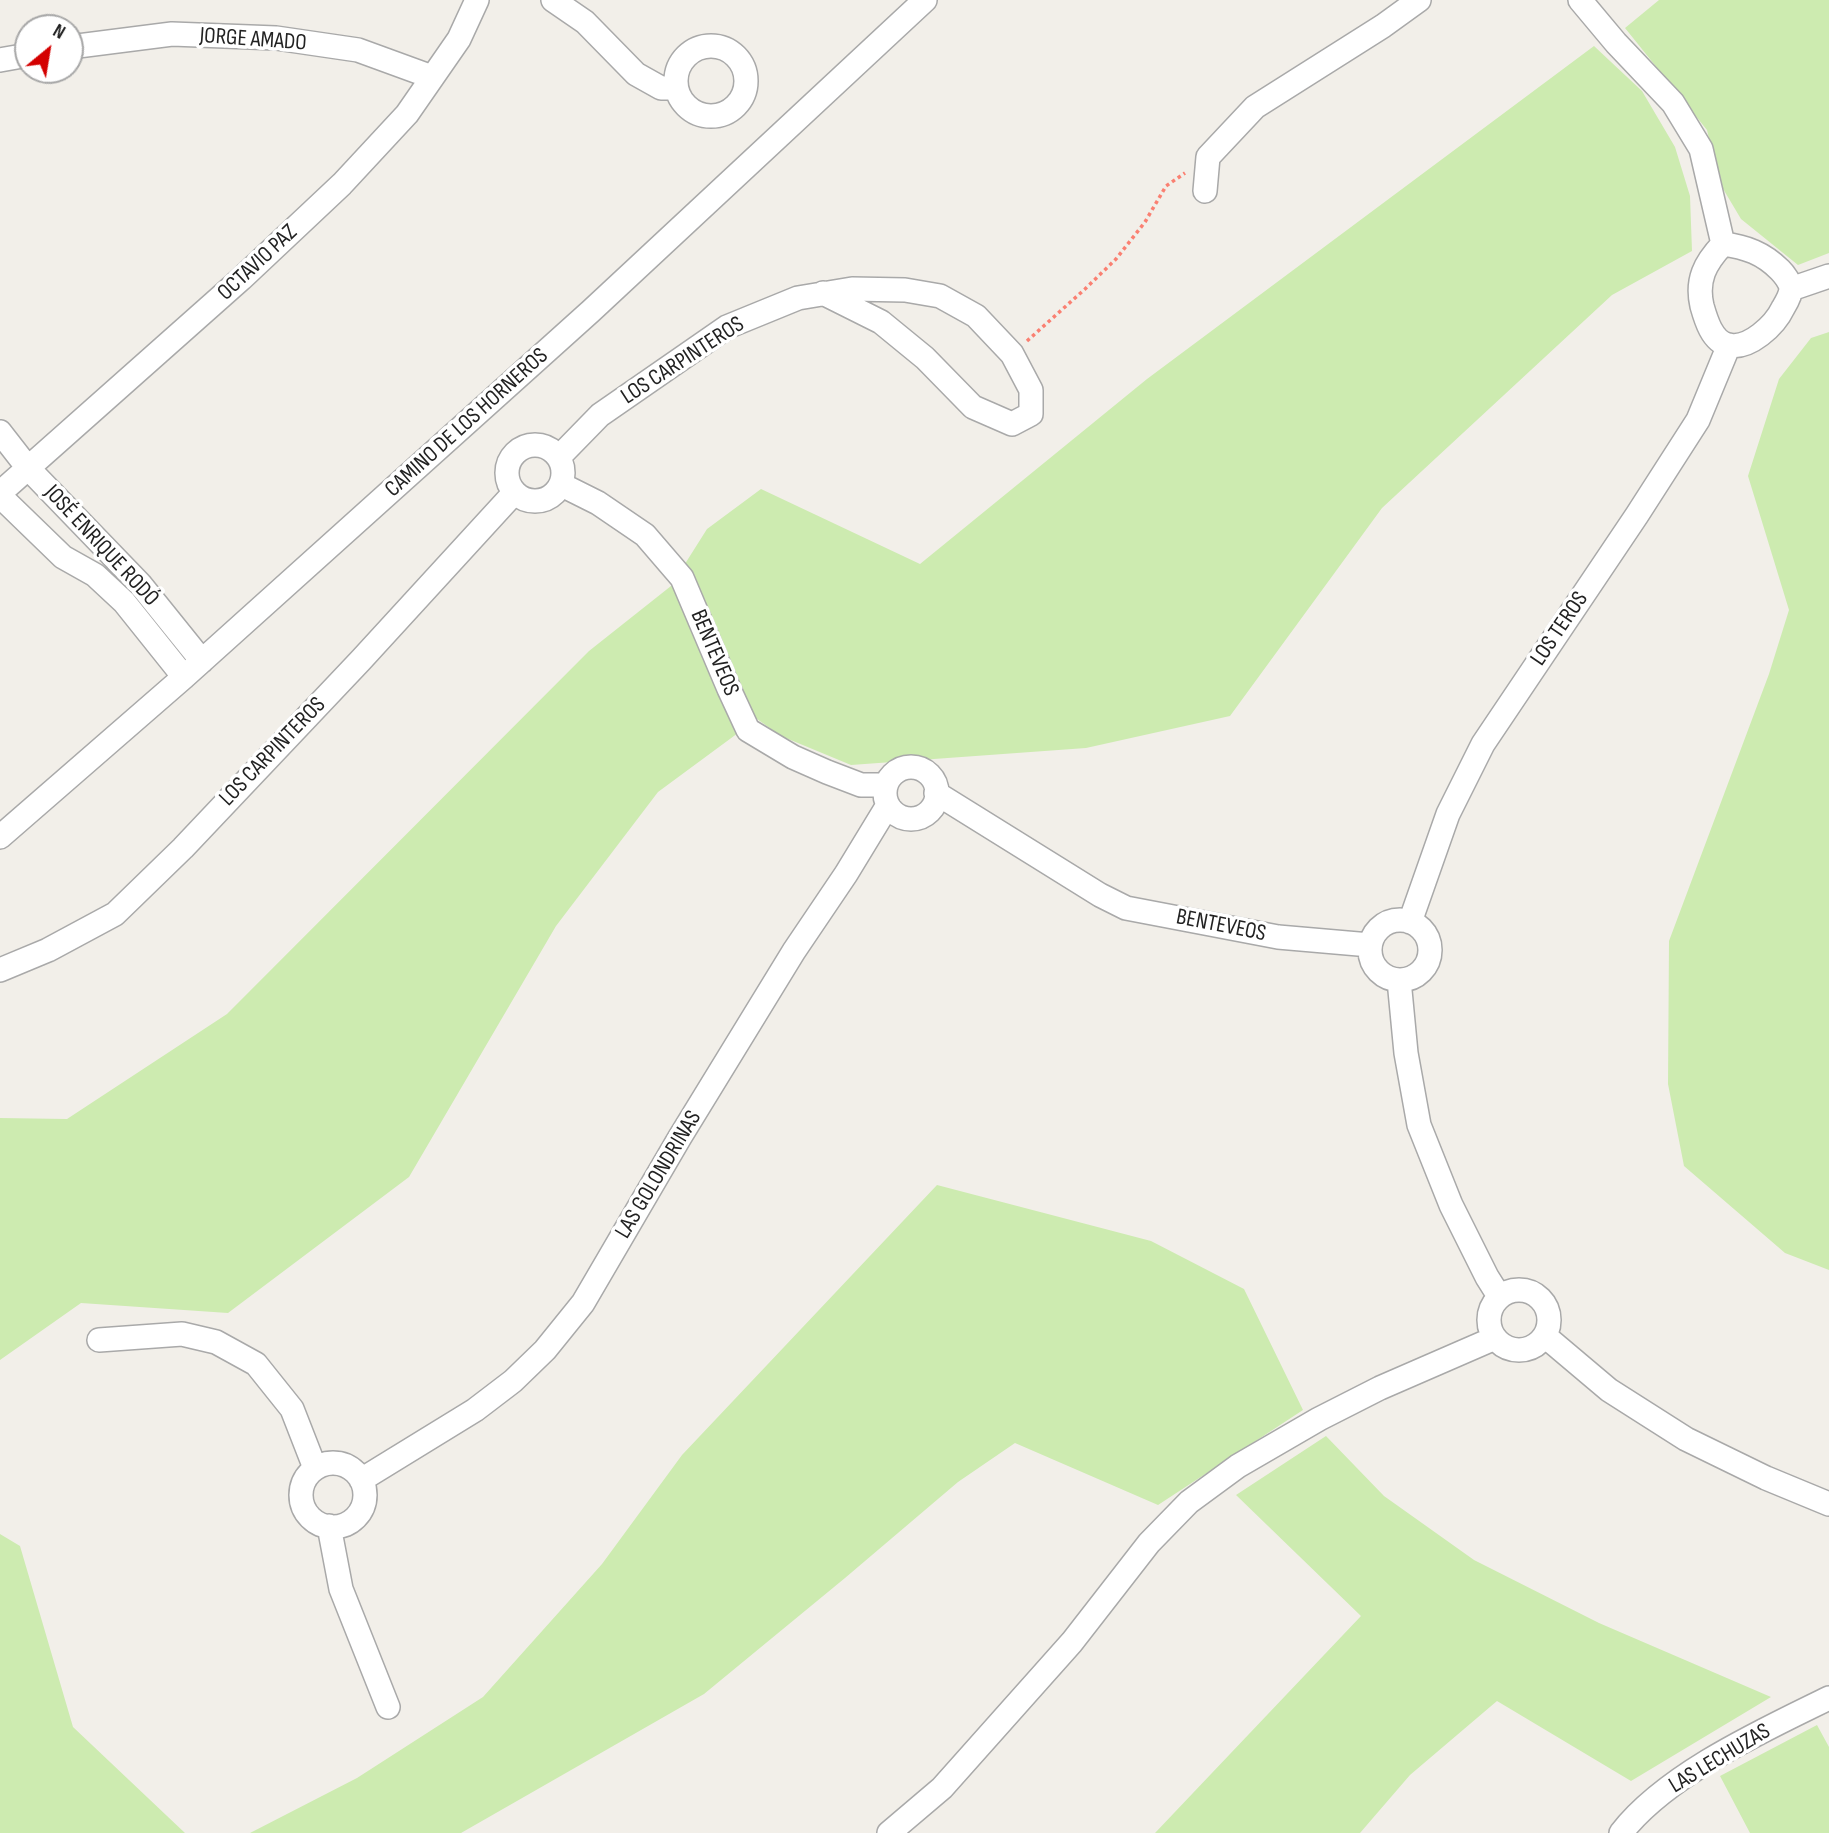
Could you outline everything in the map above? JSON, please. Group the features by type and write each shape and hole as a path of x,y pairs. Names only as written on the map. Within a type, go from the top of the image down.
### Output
{"street":[{"name":"OCTAVIO PAZ","path":"0,495 242,279 342,184 407,114 459,38 477,0"},
{"path":"553,0 585,22 636,74 661,88 676,88"},
{"name":"CAMINO DE LOS HORNEROS","path":"0,837 202,661 591,311 925,0"},
{"path":"1205,191 1208,157 1255,107 1383,26 1419,0"},
{"path":"1580,0 1673,103 1701,149 1723,244"},
{"name":"JORGE AMADO","path":"84,45 172,34 275,38 358,50 432,78"},
{"path":"1723,244 1751,249 1767,257 1786,276 1791,289 1780,315 1756,339 1729,345 1711,331 1699,290 1703,272 1711,256 1723,244"},
{"path":"1791,289 1829,276"},
{"name":"LOS CARPINTEROS","path":"559,457 600,415 727,327 798,298 823,293 852,289 905,290 940,296 976,316 1012,354 1031,390 1031,414 1012,424 973,407 925,358 881,322 823,293"},
{"name":"LOS TEROS","path":"1410,922 1448,814 1483,744 1698,420 1729,345"},
{"name":"JOSÉ ENRIQUE RODÓ","path":"0,432 28,468 139,584 202,661"},
{"path":"526,446 544,446 559,457 564,475 562,485 549,498 540,501 522,498 514,493 509,485 507,466 511,457 526,446"},
{"name":"BENTEVEOS","path":"562,485 598,503 645,535 682,578 748,730 793,757 887,795 900,816 917,818 931,809 936,793 935,785 926,772 911,767 895,772 887,795"},
{"name":"LOS CARPINTEROS","path":"0,970 48,950 115,914 183,848 514,493"},
{"name":"JOSÉ ENRIQUE RODÓ","path":"0,495 64,557 95,575 124,602 184,677"},
{"name":"BENTEVEOS","path":"936,793 1100,895 1126,908 1278,937 1370,945"},
{"name":"LAS GOLONDRINAS","path":"361,1480 475,1410 513,1381 545,1350 583,1303 680,1137 794,951 846,874 887,795"},
{"path":"1392,921 1410,922 1418,926 1429,942 1428,960 1417,975 1409,979 1389,979 1380,974 1373,965 1370,956 1372,937 1384,924 1392,921"},
{"path":"1399,981 1406,1053 1419,1125 1451,1205 1499,1296"},
{"path":"1527,1290 1535,1294 1548,1308 1550,1318 1545,1336 1539,1343 1521,1350 1502,1345 1490,1330 1493,1303 1507,1291 1527,1290"},
{"path":"99,1340 182,1334 216,1342 256,1364 292,1409 315,1468"},
{"path":"1545,1336 1609,1390 1686,1439 1766,1478 1829,1504"},
{"path":"889,1833 942,1788 1072,1642 1149,1543 1189,1502 1238,1466 1319,1419 1380,1388 1495,1338"},
{"path":"335,1463 346,1465 355,1471 361,1480 365,1500 362,1509 348,1523 329,1527 309,1517 301,1496 302,1486 315,1468 335,1463"},
{"path":"329,1527 341,1589 388,1707"},
{"name":"LAS LECHUZAS","path":"1621,1833 1633,1818 1671,1786 1721,1754 1829,1698"}],"path":[{"path":"1012,354 1116,259 1145,222 1166,186 1208,157"}],"green space":[{"path":"1659,0 1829,0 1829,253 1798,265 1741,219 1719,182 1707,130 1625,28"},
{"path":"1594,46 1642,91 1675,147 1690,196 1692,251 1612,295 1382,508 1230,716 1086,748 851,765 781,736 757,719 658,792 556,926 409,1177 228,1313 81,1303 0,1360 0,1118 67,1119 227,1014 589,651 671,586 707,529 761,489 920,564 1147,379"},
{"path":"1829,332 1829,1270 1785,1253 1684,1166 1668,1084 1669,941 1769,674 1789,610 1748,476 1779,379 1811,338"},
{"path":"937,1185 1151,1241 1244,1289 1303,1410 1158,1505 1015,1443 958,1482 704,1694 461,1833 250,1833 357,1778 483,1697 602,1564 682,1455"},
{"path":"1326,1436 1384,1496 1474,1560 1599,1623 1771,1697 1631,1781 1497,1701 1410,1775 1360,1833 1155,1833 1361,1616 1236,1495"},
{"path":"0,1534 20,1546 73,1727 185,1833 0,1833"},
{"path":"1817,1725 1829,1747 1829,1833 1750,1833 1720,1776"}]}
